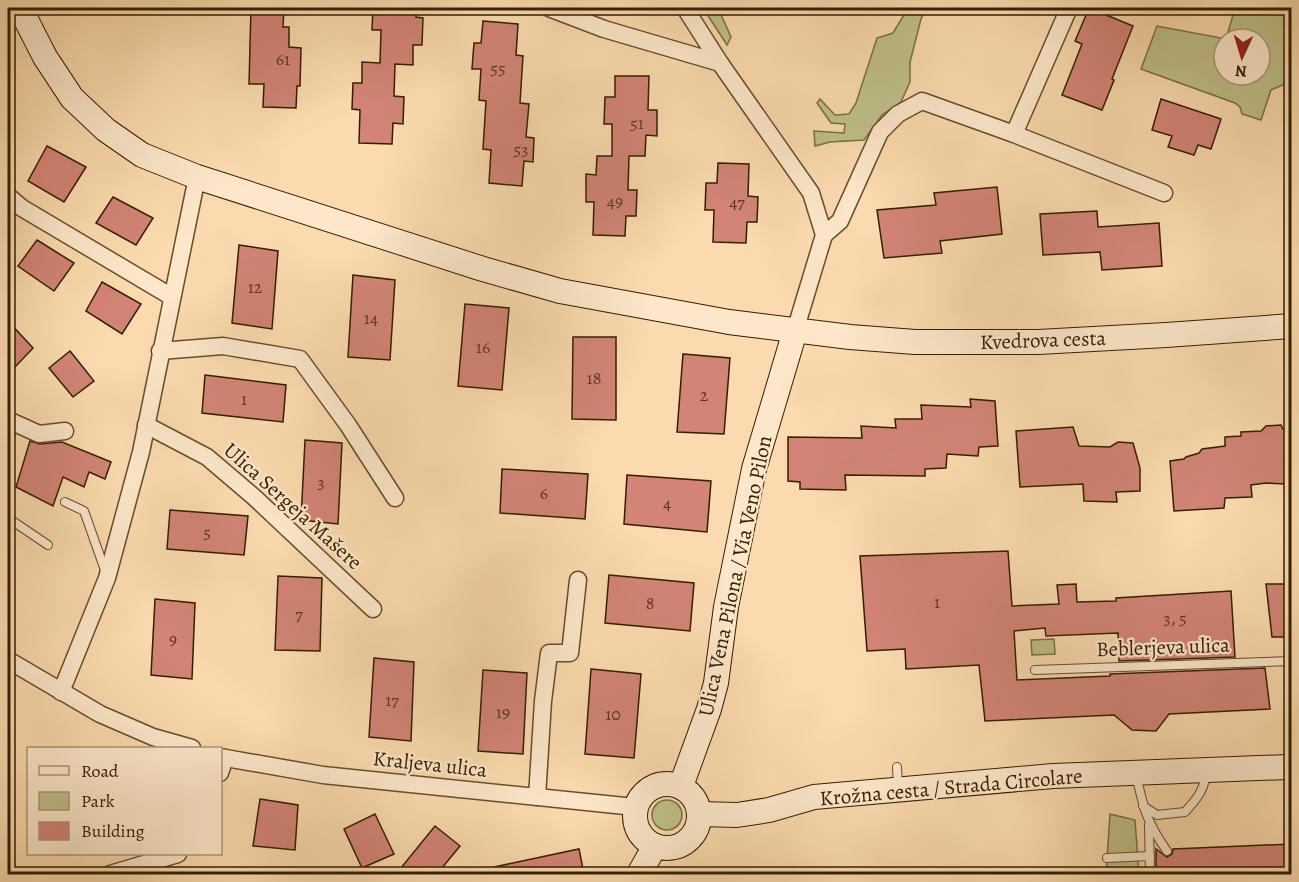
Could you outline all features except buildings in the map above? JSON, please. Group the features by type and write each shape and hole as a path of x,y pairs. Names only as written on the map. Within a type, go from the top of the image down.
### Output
{"street":[{"name":"Kvedrova cesta","path":"20,8 45,57 72,98 106,130 142,155 197,177 483,269 560,291 641,307 795,331 915,342 1038,342 1292,326"},
{"path":"549,8 604,29 720,63"},
{"path":"685,8 720,63 811,193 824,235"},
{"path":"1014,134 1069,8"},
{"path":"795,331 824,235 840,221 880,132 898,114 922,101 1014,134 1164,193"},
{"path":"61,692 107,578 141,452 197,177"},
{"path":"8,196 22,208 172,297"},
{"name":"Ulica Vena Pilona / Via Veno Pilon","path":"681,786 716,683 726,607 754,469 795,331"},
{"path":"160,351 223,346 300,359 348,425 395,498"},
{"path":"8,420 39,434 65,431"},
{"name":"Ulica Sergeja Mašere","path":"146,425 207,457 254,497 373,609"},
{"path":"537,797 543,701 549,653 570,653 578,580"},
{"path":"8,660 100,714 153,737 188,747"},
{"name":"Kraljeva ulica","path":"222,763 635,807"},
{"name":"Krožna cesta / Strada Circolare","path":"700,814 737,815 769,810 898,778 1231,770 1290,764"},
{"path":"665,783 681,786 698,804 700,814 696,829 687,842 664,848 655,846 643,839 636,830 635,807 648,789 665,783"},
{"path":"639,874 655,846"},
{"path":"110,874 143,869 176,855"}],"lane":[{"path":"65,501 84,511 107,578"},
{"path":"8,518 48,545"},
{"name":"Beblerjeva ulica","path":"1035,670 1292,661"},
{"path":"1143,806 1158,815 1185,812 1201,791 1206,777 1204,769"},
{"path":"1136,773 1149,825 1150,874"},
{"path":"1149,825 1167,851"},
{"path":"1107,858 1150,856"}],"green space":[{"path":"703,8 718,8 731,37 727,45"},
{"path":"908,8 926,8 910,62 910,82 901,102 882,115 864,140 830,142 815,146 814,131 844,133 845,124 831,123 817,103 820,99 835,115 849,114 856,103 877,38 893,33"},
{"path":"1235,8 1291,8 1291,83 1271,90 1261,120 1242,114 1240,107 1235,103 1141,69 1157,26 1212,36 1212,87 1272,87 1272,27 1229,27"},
{"path":"1054,639 1055,654 1032,655 1031,640"},
{"path":"667,800 678,804 682,815 678,826 667,830 656,826 652,815 656,804"},
{"path":"1110,814 1135,820 1139,874 1106,874"}]}
